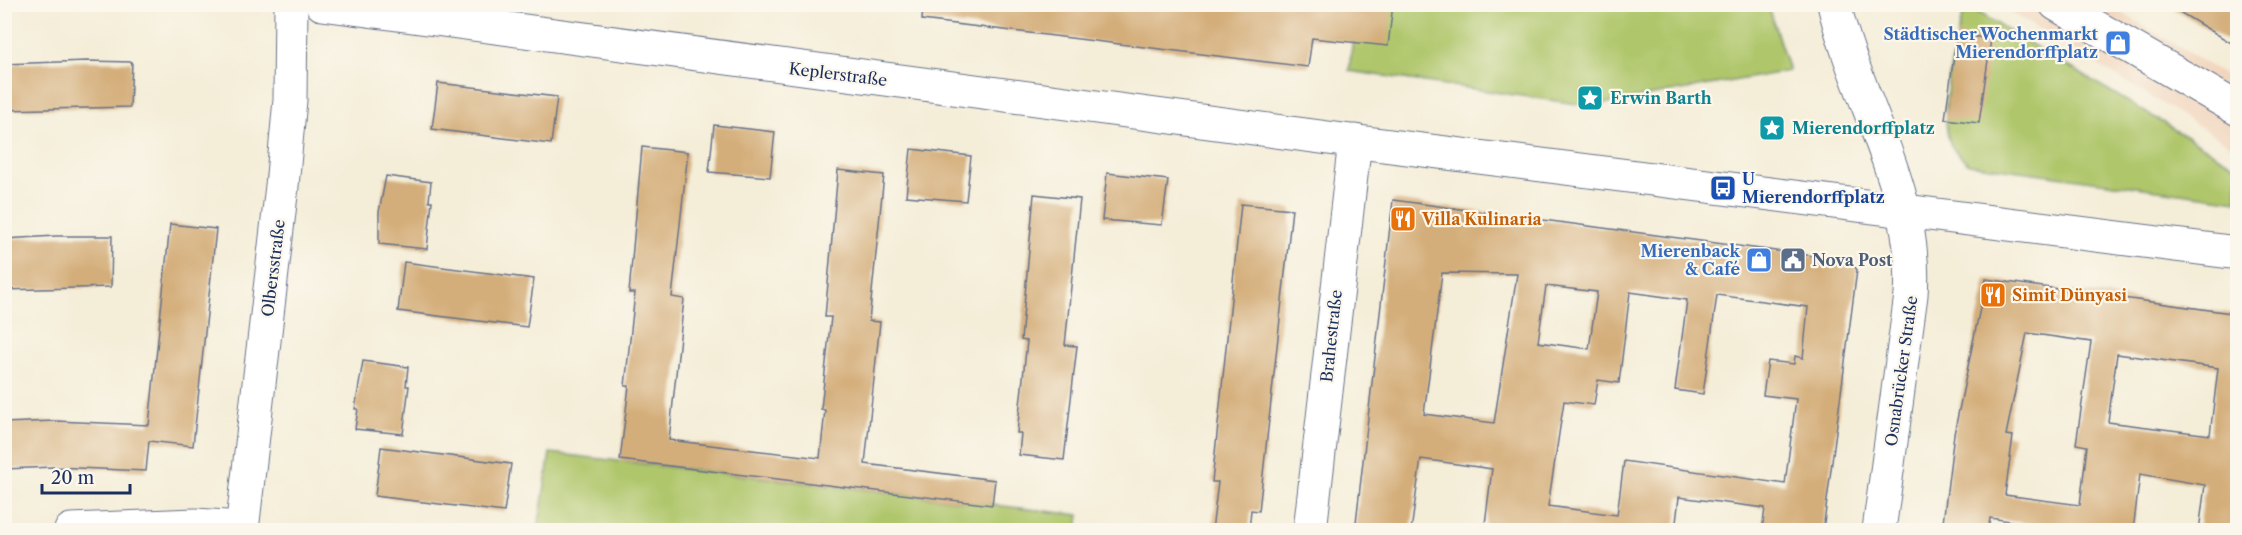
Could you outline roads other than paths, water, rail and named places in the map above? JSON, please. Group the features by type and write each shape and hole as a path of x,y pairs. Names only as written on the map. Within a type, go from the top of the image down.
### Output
{"street":[{"name":"Olbersstraße","path":"242,530 282,186 290,100 291,4"},
{"name":"Keplerstraße","path":"322,4 1355,141"},
{"path":"1834,4 1859,85 1906,212"},
{"path":"2056,4 2238,109"},
{"path":"1355,141 2238,253"},
{"name":"Brahestraße","path":"1310,531 1355,141"},
{"name":"Osnabrücker Straße","path":"1879,531 1911,295 1912,264 1906,212"},
{"path":"71,531 195,525 242,530"}],"place":[{"name":"Städtischer Wochenmarkt Mierendorffplatz","path":"2118,43"},
{"name":"Erwin Barth","path":"1590,98"},
{"name":"Mierendorffplatz","path":"1772,128"},
{"name":"U Mierendorffplatz","path":"1723,188"},
{"name":"Villa Kulinaria","path":"1403,219"},
{"name":"Mierenback & Café","path":"1759,260"},
{"name":"Nova Post","path":"1793,260"},
{"name":"Simit Dünyasi","path":"1993,295"}]}
